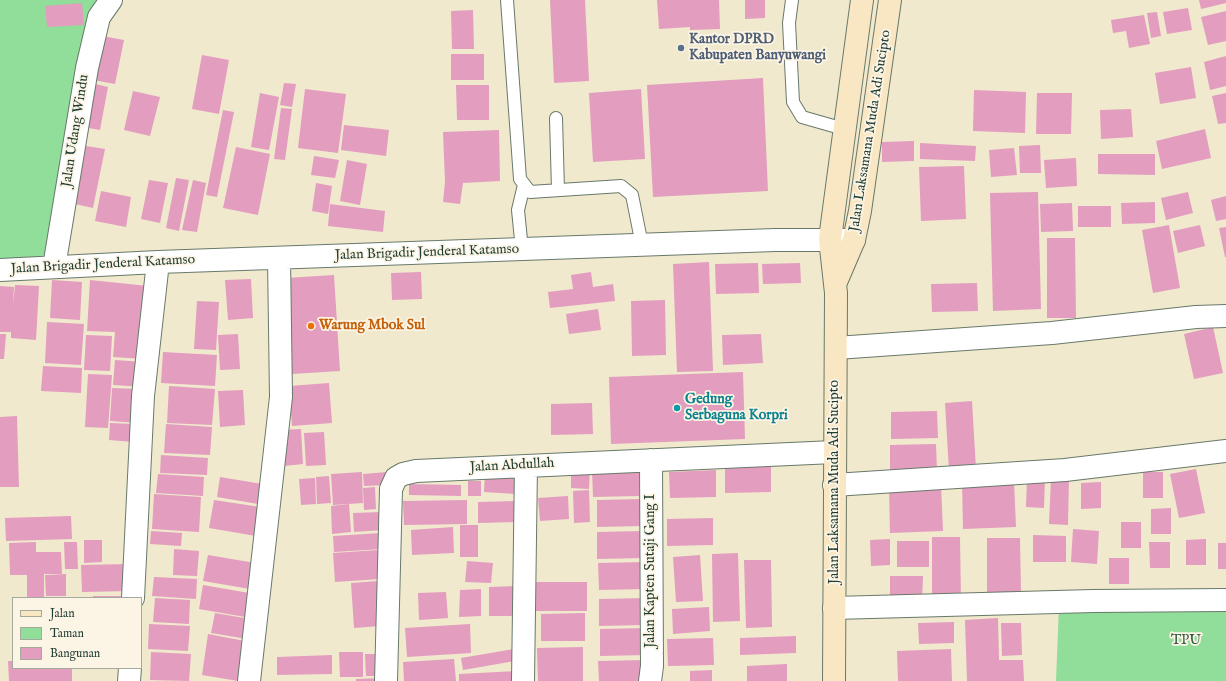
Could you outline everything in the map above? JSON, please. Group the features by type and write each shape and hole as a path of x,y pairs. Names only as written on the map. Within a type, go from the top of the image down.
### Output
{"main road":[{"name":"Jalan Laksamana Muda Adi Sucipto","path":"834,681 836,283 830,239 862,0"},
{"name":"Jalan Laksamana Muda Adi Sucipto","path":"836,283 854,240 860,211 890,0"}],"street":[{"name":"Jalan Udang Windu","path":"54,267 86,68 99,17 111,0"},
{"name":"Jalan Brigadir Jenderal Katamso","path":"0,270 158,262 830,239 854,240"},
{"path":"249,681 281,397 279,258"},
{"path":"133,597 142,396 158,262"},
{"path":"836,348 1052,333 1196,317 1226,319"},
{"path":"834,485 1065,470 1226,451"},
{"name":"Jalan Abdullah","path":"386,681 391,489 396,478 416,471 834,452"},
{"name":"Jalan Kapten Sutaji Gang I","path":"650,681 652,666 651,460"},
{"path":"523,681 526,466"},
{"path":"834,608 1093,601 1226,600"},
{"path":"129,681 130,669"}],"lane":[{"path":"507,0 520,179 530,192 621,186 632,195 642,245"},
{"path":"792,0 789,23 793,102 802,117 844,129"},
{"path":"556,118 558,190"},
{"path":"522,250 518,210 524,185"}],"green space":[{"path":"0,0 109,0 47,267 0,270"},
{"name":"TPU","path":"1226,600 1226,681 1056,681 1059,606"}],"building":[{"path":"550,0 585,0 589,81 554,83"},
{"path":"657,0 719,0 720,29 690,30 690,27 659,29"},
{"path":"745,0 765,0 765,18 745,19"},
{"path":"1199,0 1226,0 1226,3 1201,9"},
{"path":"82,3 84,25 47,27 45,6"},
{"path":"1188,8 1192,30 1167,34 1163,12"},
{"path":"473,10 474,49 452,49 451,11"},
{"path":"1226,11 1226,41 1208,45 1201,17"},
{"path":"1157,12 1161,36 1151,38 1147,13"},
{"path":"1144,15 1150,44 1129,48 1126,31 1113,33 1111,20"},
{"path":"102,36 124,40 115,84 93,80"},
{"path":"451,54 484,54 484,80 451,80"},
{"path":"202,55 229,60 219,114 192,109"},
{"path":"1226,56 1226,86 1210,90 1204,62"},
{"path":"1191,67 1196,98 1160,104 1155,73"},
{"path":"763,78 768,191 653,197 647,85"},
{"path":"91,83 108,87 100,130 83,127"},
{"path":"284,83 296,84 292,107 280,105"},
{"path":"456,85 489,85 489,120 457,120"},
{"path":"305,89 346,94 338,153 298,148"},
{"path":"641,89 645,159 593,162 589,93"},
{"path":"974,90 1026,92 1025,133 973,131"},
{"path":"133,91 160,97 150,136 124,130"},
{"path":"260,93 279,97 269,150 251,147"},
{"path":"1037,93 1072,93 1071,134 1036,134"},
{"path":"1226,93 1226,123 1218,124 1212,96"},
{"path":"281,108 292,109 285,160 274,159"},
{"path":"1131,109 1133,137 1101,139 1100,110"},
{"path":"223,110 234,112 217,197 206,195"},
{"path":"344,125 389,130 386,156 341,150"},
{"path":"1205,129 1211,158 1162,169 1156,141"},
{"path":"499,130 500,181 463,183 460,204 443,202 445,182 443,132"},
{"path":"914,141 914,161 882,162 882,142"},
{"path":"920,143 976,146 975,161 920,159"},
{"path":"1040,145 1041,173 1020,173 1019,146"},
{"path":"86,146 105,149 93,208 75,204"},
{"path":"236,147 270,154 258,215 223,208"},
{"path":"1014,148 1017,175 991,177 989,150"},
{"path":"1098,154 1155,154 1155,175 1098,174"},
{"path":"314,156 339,160 335,178 311,175"},
{"path":"1076,158 1077,186 1046,188 1044,160"},
{"path":"347,160 367,164 360,205 340,201"},
{"path":"964,166 966,219 921,221 919,167"},
{"path":"176,178 189,180 179,231 166,228"},
{"path":"149,180 168,183 160,223 141,219"},
{"path":"193,180 206,183 197,232 182,230"},
{"path":"316,183 332,186 328,214 312,211"},
{"path":"101,191 131,197 126,227 95,221"},
{"path":"1038,192 1041,309 993,311 990,193"},
{"path":"1188,192 1193,213 1166,220 1161,198"},
{"path":"1226,196 1226,219 1216,221 1211,200"},
{"path":"1155,202 1155,223 1122,224 1121,203"},
{"path":"1072,203 1073,231 1041,232 1040,204"},
{"path":"330,204 385,211 383,232 328,226"},
{"path":"1078,206 1111,206 1111,227 1078,227"},
{"path":"1169,225 1180,288 1153,293 1142,230"},
{"path":"1200,225 1205,246 1178,253 1173,231"},
{"path":"1226,227 1226,257 1225,257 1219,228"},
{"path":"1047,238 1075,238 1076,318 1047,318"},
{"path":"709,262 713,371 677,372 673,264"},
{"path":"758,263 759,293 716,294 715,264"},
{"path":"800,263 801,283 763,284 762,264"},
{"path":"421,272 422,299 392,300 391,273"},
{"path":"591,272 593,287 613,284 615,301 550,308 548,292 573,289 571,275"},
{"path":"334,275 340,371 292,374 286,278"},
{"path":"251,279 253,318 228,320 225,280"},
{"path":"52,280 82,282 80,320 50,318"},
{"path":"90,280 148,286 143,359 113,357 115,332 87,331"},
{"path":"977,283 978,311 932,312 931,284"},
{"path":"15,285 39,286 36,340 11,338 11,332 0,332 0,286 14,287 13,305"},
{"path":"665,300 666,355 632,356 631,301"},
{"path":"197,301 219,302 216,350 194,349"},
{"path":"598,309 601,330 569,334 566,314"},
{"path":"47,322 84,324 81,365 45,363"},
{"path":"1213,327 1223,373 1194,379 1184,334"},
{"path":"0,334 6,334 4,359 0,359"},
{"path":"238,334 240,369 220,370 218,335"},
{"path":"761,334 763,363 723,365 722,335"},
{"path":"86,335 112,336 110,371 84,370"},
{"path":"163,352 217,355 215,386 161,383"},
{"path":"115,360 144,362 143,387 113,385"},
{"path":"43,366 82,368 81,393 41,391"},
{"name":"Gedung Serbaguna Korpri","path":"743,372 745,439 611,444 609,377"},
{"path":"88,374 112,375 108,428 85,427"},
{"path":"329,383 332,423 292,426 289,386"},
{"path":"169,386 215,389 212,425 167,423"},
{"path":"112,388 140,389 138,423 110,421"},
{"path":"243,390 245,425 220,427 218,391"},
{"path":"972,401 976,469 949,471 945,403"},
{"path":"592,403 593,434 551,435 551,404"},
{"path":"937,411 938,438 891,439 891,412"},
{"path":"17,416 19,487 0,487 0,417"},
{"path":"110,423 135,424 134,442 109,440"},
{"path":"166,424 212,427 210,455 164,453"},
{"path":"301,429 303,464 284,466 281,430"},
{"path":"324,432 326,465 306,466 304,433"},
{"path":"936,444 937,471 890,473 890,445"},
{"path":"161,455 208,458 207,475 160,473"},
{"path":"771,465 771,492 725,493 725,466"},
{"path":"571,467 590,467 589,489 571,488"},
{"path":"639,469 639,496 593,497 592,470"},
{"path":"1196,469 1205,513 1179,518 1170,474"},
{"path":"716,470 716,497 670,498 669,472"},
{"path":"362,472 363,503 333,505 331,474"},
{"path":"387,472 387,485 364,486 363,474"},
{"path":"485,472 517,475 516,494 484,492"},
{"path":"1143,472 1163,472 1163,498 1143,498"},
{"path":"158,474 204,477 203,496 156,493"},
{"path":"329,476 331,503 317,504 316,477"},
{"path":"220,477 268,485 264,505 217,497"},
{"path":"315,478 316,504 301,505 299,479"},
{"path":"1027,478 1045,478 1044,508 1026,507"},
{"path":"1051,478 1069,478 1068,525 1049,524"},
{"path":"468,481 481,481 481,496 468,496"},
{"path":"1014,481 1016,527 963,529 962,483"},
{"path":"1101,482 1101,508 1081,509 1081,483"},
{"path":"409,484 461,485 461,496 409,495"},
{"path":"941,485 943,531 890,533 889,488"},
{"path":"375,487 376,509 364,510 363,488"},
{"path":"589,490 590,522 574,523 573,491"},
{"path":"154,494 201,497 199,532 152,529"},
{"path":"568,496 569,519 540,521 538,498"},
{"path":"643,499 643,526 597,527 597,500"},
{"path":"214,500 267,508 262,537 209,528"},
{"path":"467,500 467,524 404,525 403,501"},
{"path":"516,501 516,522 478,523 478,502"},
{"path":"349,504 351,532 332,534 331,506"},
{"path":"1171,508 1171,534 1151,534 1151,509"},
{"path":"382,512 383,530 354,532 353,513"},
{"path":"71,516 72,539 6,541 5,518"},
{"path":"713,518 713,545 667,546 667,519"},
{"path":"1121,522 1141,522 1141,548 1121,548"},
{"path":"460,525 478,525 478,557 460,557"},
{"path":"453,527 454,553 412,555 411,530"},
{"path":"1073,529 1099,531 1097,564 1071,562"},
{"path":"151,531 182,533 181,546 150,544"},
{"path":"643,531 644,558 597,559 597,532"},
{"path":"381,533 382,549 334,552 333,536"},
{"path":"1033,535 1066,536 1066,562 1033,562"},
{"path":"932,537 960,537 961,601 932,602"},
{"path":"987,538 1020,538 1021,593 987,594"},
{"path":"890,539 890,565 871,566 870,540"},
{"path":"1206,539 1206,565 1186,565 1186,540"},
{"path":"84,540 102,540 102,562 84,563"},
{"path":"897,541 929,541 929,567 897,567"},
{"path":"36,542 36,552 61,552 62,574 44,574 44,597 27,597 27,575 10,575 9,543"},
{"path":"64,542 77,542 78,569 65,569"},
{"path":"1149,542 1170,542 1170,568 1150,568"},
{"path":"1218,543 1226,543 1226,569 1218,569"},
{"path":"174,549 199,551 197,576 173,575"},
{"path":"378,550 380,579 335,582 333,553"},
{"path":"738,553 740,621 713,622 712,554"},
{"path":"208,555 261,564 256,590 203,581"},
{"path":"700,555 703,601 676,602 673,557"},
{"path":"1109,558 1129,558 1129,584 1109,584"},
{"path":"744,560 771,560 772,627 746,628"},
{"path":"467,561 493,563 491,583 465,582"},
{"path":"644,562 645,589 599,590 598,563"},
{"path":"130,564 131,591 82,592 81,565"},
{"path":"66,574 66,596 46,596 45,575"},
{"path":"890,576 923,576 922,603 890,603"},
{"path":"154,577 197,579 196,599 152,596"},
{"path":"378,581 380,626 354,628 351,583"},
{"path":"536,582 587,582 587,611 535,611"},
{"path":"203,585 255,594 251,618 199,609"},
{"path":"517,586 517,616 489,616 489,587"},
{"path":"481,589 481,616 459,617 460,590"},
{"path":"446,592 448,618 419,620 418,593"},
{"path":"93,596 127,596 127,597"},
{"path":"155,598 190,600 189,624 153,622"},
{"path":"645,598 646,625 599,626 599,599"},
{"path":"709,607 710,631 673,634 672,609"},
{"path":"215,613 250,619 247,639 211,633"},
{"path":"585,613 585,641 541,641 541,614"},
{"path":"998,618 999,660 1023,660 1024,681 967,681 965,620"},
{"path":"954,622 954,643 919,644 918,623"},
{"path":"1001,623 1021,623 1022,655 1002,656"},
{"path":"149,624 190,626 188,651 148,649"},
{"path":"470,624 471,653 407,657 405,628"},
{"path":"646,628 647,655 600,656 600,629"},
{"path":"208,634 245,641 238,681 202,675"},
{"path":"796,636 796,653 740,655 740,638"},
{"path":"713,638 714,665 668,666 667,639"},
{"path":"583,647 583,681 538,681 537,648"},
{"path":"514,649 515,661 463,670 461,658"},
{"path":"951,649 952,681 898,681 897,651"},
{"path":"151,652 191,654 189,681 150,680"},
{"path":"339,652 363,652 363,677 340,677"},
{"path":"365,654 382,654 383,676 366,676"},
{"path":"332,655 332,674 277,675 277,657"},
{"path":"454,659 456,681 404,681 403,662"},
{"path":"644,660 645,681 599,681 598,661"},
{"path":"8,661 12,661 12,669 72,669 72,681 9,681"},
{"path":"787,664 787,681 747,681 747,666"},
{"path":"712,670 712,681 690,681 690,671"},
{"path":"517,671 518,681 459,681 459,674"},
{"path":"383,678 383,681 356,681 356,679"}],"place":[{"name":"Kantor DPRD Kabupaten Banyuwangi","path":"681,48"},
{"name":"Warung Mbok Sul","path":"311,326"},
{"name":"Gedung Serbaguna Korpri","path":"677,408"}]}
